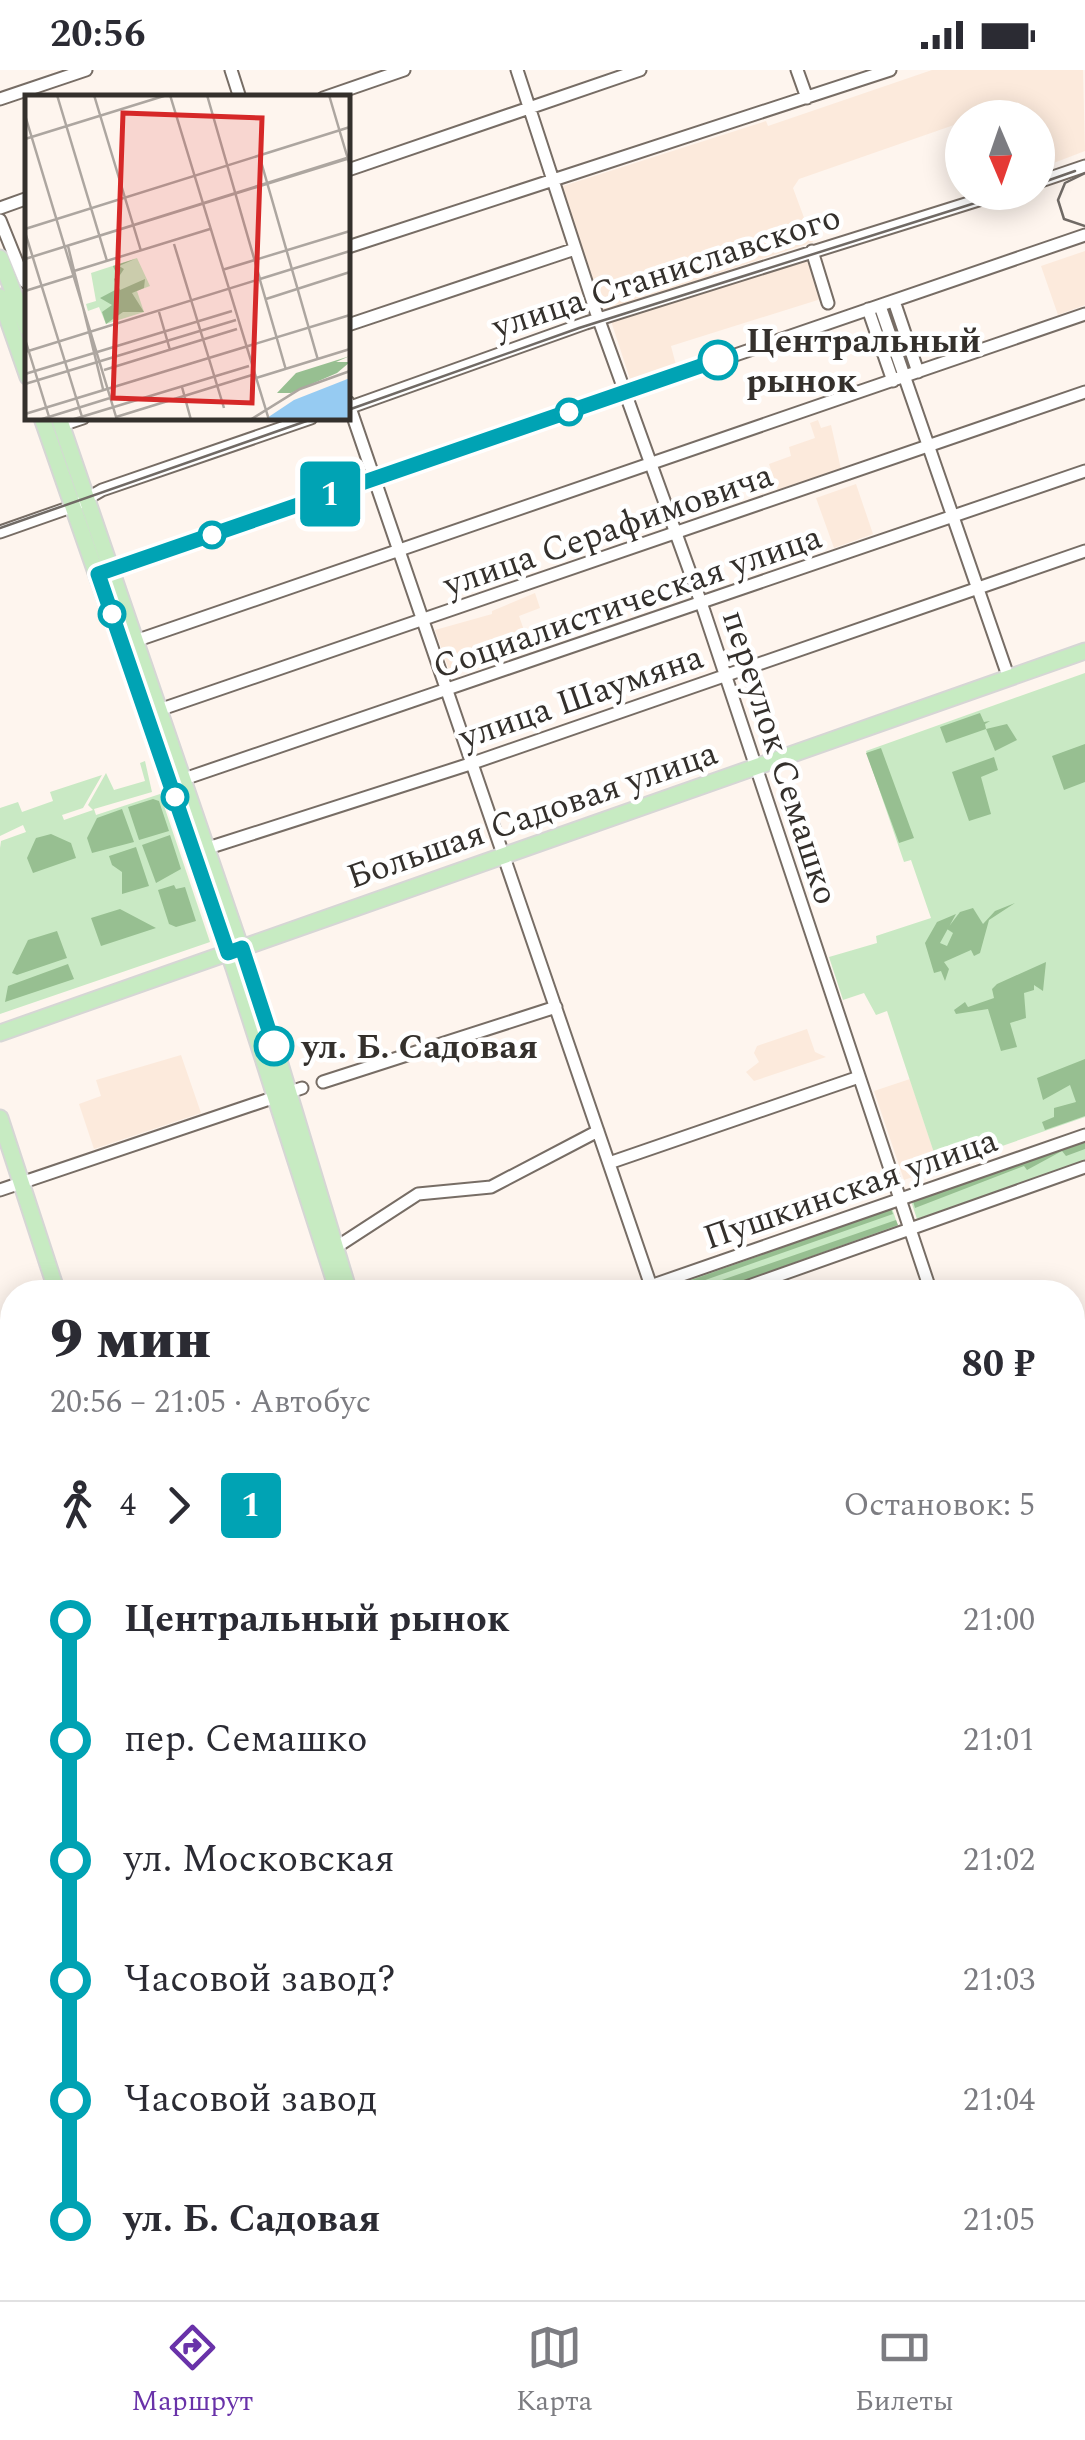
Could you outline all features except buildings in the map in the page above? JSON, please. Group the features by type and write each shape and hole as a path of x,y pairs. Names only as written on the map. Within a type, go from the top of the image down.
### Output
{"main road":[{"path":"0,258 16,287 25,319"},
{"path":"16,287 25,354"},
{"path":"43,420 81,502"},
{"path":"60,421 81,502 233,946 290,1093 345,1280"},
{"path":"105,571 138,640 154,712 184,779 208,848 233,946"},
{"name":"Большая Садовая улица","path":"0,1024 503,851 1085,642"},
{"name":"Большая Садовая улица","path":"754,762 1085,651"},
{"name":"Большая Садовая улица","path":"0,1034 233,946"},
{"path":"290,1093 335,1280"},
{"path":"0,1118 53,1280"}],"street":[{"path":"0,100 86,70"},
{"path":"231,70 239,95"},
{"path":"331,95 404,70"},
{"name":"переулок Семашко","path":"517,70 598,320 726,674 927,1280"},
{"path":"350,169 640,70"},
{"path":"797,70 807,98"},
{"path":"350,246 890,70"},
{"path":"1055,176 1085,166"},
{"path":"0,208 25,199"},
{"name":"улица Станиславского","path":"350,405 598,320 945,210"},
{"path":"0,220 16,287"},
{"path":"105,571 1085,235"},
{"path":"350,325 575,249"},
{"path":"812,251 828,303"},
{"path":"894,301 918,372"},
{"path":"874,308 898,379 928,447 1006,670"},
{"path":"138,640 1085,314"},
{"name":"улица Серафимовича","path":"154,712 1085,392"},
{"path":"350,411 649,1280"},
{"path":"0,532 305,420"},
{"name":"Социалистическая улица","path":"184,779 1085,471"},
{"name":"улица Шаумяна","path":"208,848 470,764 1085,551"},
{"path":"323,1082 556,1007"},
{"path":"609,1164 859,1077"},
{"path":"0,1190 290,1093"},
{"path":"335,1248 418,1194 492,1187 598,1131"},
{"name":"Пушкинская улица","path":"668,1280 1085,1135"},
{"name":"Пушкинская улица","path":"765,1280 1085,1167"}],"shaded area":[{"name":"Центральный рынок","path":"932,70 1083,70 1085,151 1055,162 1055,100 945,100 945,128 799,179 793,188 813,242 604,311 560,187 766,121 768,126"},
{"path":"1085,251 1085,305 1058,315 1041,266"},
{"path":"808,259 821,299 671,346 676,365 630,379 611,321"},
{"path":"818,420 821,428 831,425 841,469 778,491 769,464 791,456 789,447 815,438 810,423"},
{"path":"856,484 873,534 834,548 816,498"},
{"path":"535,593 540,608 519,616 531,650 466,673 463,666 449,670 435,630 492,614"},
{"path":"807,1029 815,1052 826,1057 754,1081 746,1072 759,1062 754,1053 757,1046"},
{"path":"181,1055 201,1113 94,1149 79,1104 101,1096 96,1080"},
{"path":"910,1079 939,1168 904,1180 874,1091"}],"green space":[{"path":"1085,673 1085,1117 939,1168 887,1011 876,1015 864,993 843,1000 829,957 877,943 876,936 931,918 911,860 904,862 866,751"},
{"path":"980,713 984,722 990,721 985,724 986,729 946,743 940,727"},
{"path":"1007,724 1017,740 995,751 986,729"},
{"path":"1085,744 1085,782 1064,790 1052,756"},
{"path":"881,748 914,838 899,843 866,753"},
{"path":"994,757 998,770 981,777 991,814 969,821 952,772"},
{"path":"145,761 152,792 94,809 96,815 160,794 210,942 0,1014 1,841 26,832 23,825 0,836 0,808 18,802 22,812 53,801 50,792 102,775 83,808 62,815 64,820 93,810 88,805 106,773 114,790 145,781 140,763"},
{"path":"153,799 159,801 169,831 139,840 128,807"},
{"path":"122,809 134,842 92,853 87,838 97,818"},
{"path":"51,834 71,843 76,858 33,873 27,858 36,838"},
{"path":"170,835 181,869 156,883 142,845"},
{"path":"136,847 149,886 122,894 122,872 112,865 109,856"},
{"path":"174,885 176,889 185,887 196,921 176,927 169,924 158,890"},
{"path":"1015,903 989,920 980,953 974,956 971,950 944,962 949,969 945,981 941,971 934,973 925,943 937,922 956,914 950,926 960,912 973,908 983,924 995,911","holes":["948,929 953,933 947,946 940,943"]},
{"path":"120,909 156,928 101,946 91,918"},
{"path":"57,931 67,958 17,975 12,973 28,940"},
{"path":"1046,962 1043,991 1034,985 1034,990 1024,993 1026,1018 1010,1023 1017,1047 1001,1051 988,1009 956,1014 954,1010 965,1002 968,1007 994,998 992,989 997,984"},
{"path":"68,964 74,979 5,1002 8,986"},
{"path":"1085,1059 1085,1116 1045,1130 1042,1122 1054,1117 1054,1108 1076,1102 1070,1085 1043,1100 1037,1078"},
{"path":"1085,1140 1085,1161 917,1219 911,1201"},
{"path":"1085,1141 1085,1149 1066,1156 1062,1151 1027,1170 1024,1166 915,1208 913,1201"},
{"path":"892,1208 898,1226 744,1280 684,1280"},
{"path":"891,1209 893,1214 705,1280 691,1280"},
{"path":"896,1220 898,1225 746,1280 722,1280"}],"tram line":[{"path":"1055,178 1075,171"},
{"path":"1085,173 1065,183 1058,200 1064,219 1085,226"},
{"path":"350,409 579,328 953,210"},
{"path":"0,528 309,420"}],"bus line":[{"name":"1","path":"274,1046 242,948 228,953 98,574 718,360"}],"place":[{"name":"Центральный рынок","path":"718,360"},
{"name":"ул. Б. Садовая","path":"274,1046"}]}
